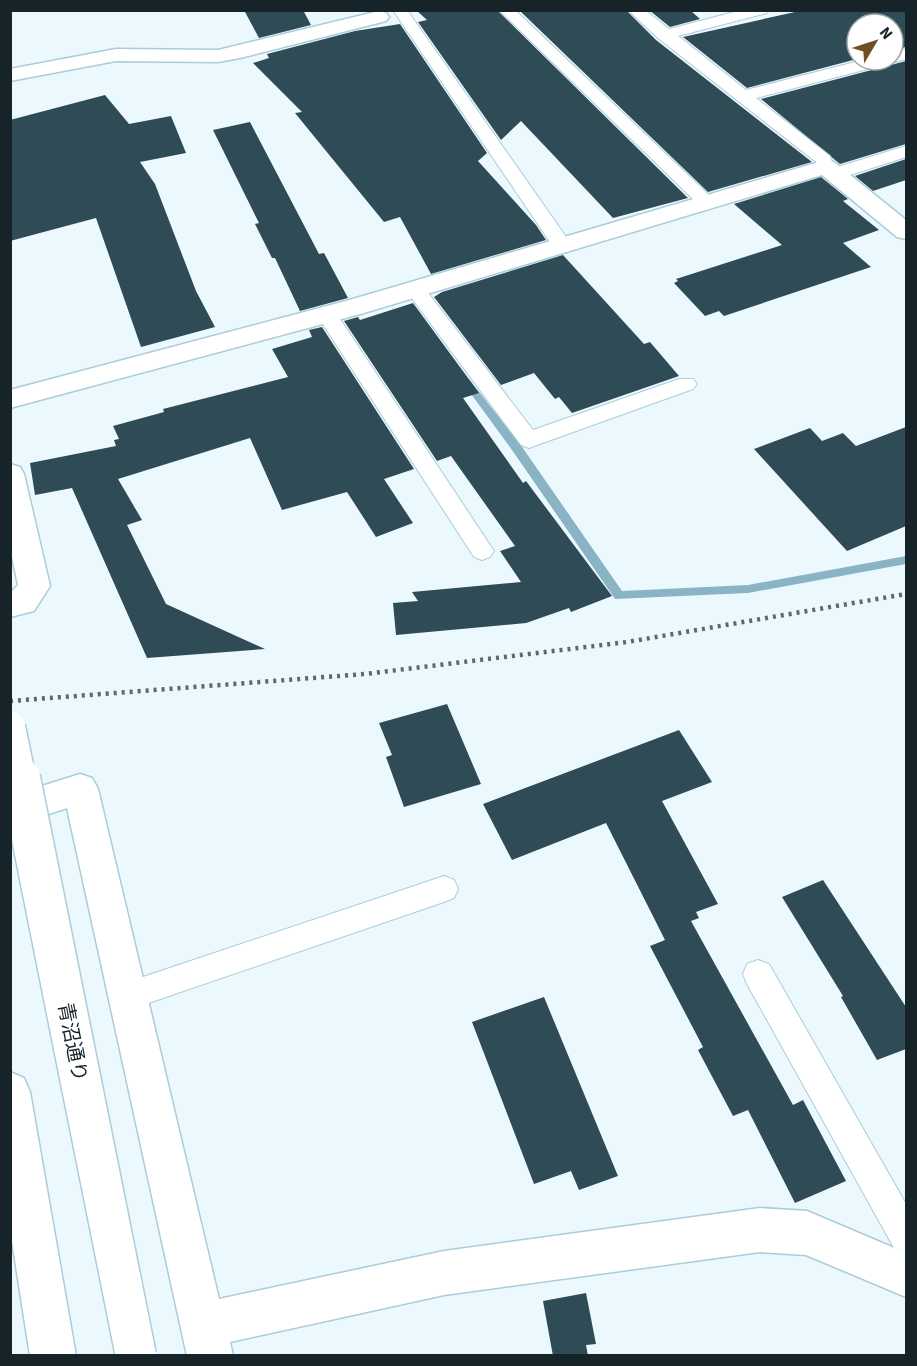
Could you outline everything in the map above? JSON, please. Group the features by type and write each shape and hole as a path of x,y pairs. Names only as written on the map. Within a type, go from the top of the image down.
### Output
{"street":[{"path":"10,75 116,55 218,56 377,14"},
{"path":"10,399 327,315 706,202 831,171 906,232"},
{"path":"10,474 34,586 23,602 10,605"},
{"name":"青沼通り","path":"10,728 136,1356"},
{"path":"10,812 80,789 207,1340 444,1273 760,1230 807,1233 906,1275"},
{"path":"10,1092 53,1356"}],"lane":[{"path":"506,10 706,202"},
{"path":"635,10 824,160 831,171 906,151"},
{"path":"664,35 762,10"},
{"path":"377,14 402,11 561,244"},
{"path":"742,96 845,70"},
{"path":"415,289 529,440 686,384"},
{"path":"327,315 482,551"},
{"path":"128,996 444,889"},
{"path":"758,974 906,1236"}],"building":[{"path":"244,10 303,10 311,25 259,38"},
{"path":"416,10 497,10 688,198 613,218 521,121 501,140 418,22 427,20"},
{"path":"519,10 626,10 656,40 812,162 708,192"},
{"path":"649,10 690,10 700,19 670,27"},
{"path":"804,10 906,10 906,47 905,12 845,12 845,62 747,88 683,37"},
{"path":"400,24 487,153 478,161 536,225 546,240 431,274 400,217 384,222 295,113 302,112 253,63 269,58 267,54 355,31"},
{"path":"905,61 906,144 840,164 761,99 864,72 905,72"},
{"path":"105,95 129,124 171,116 186,153 140,162 155,184 196,291 215,327 141,347 96,218 10,241 10,120"},
{"path":"250,122 319,254 324,253 348,298 300,311 275,258 272,258 255,224 259,223 213,130"},
{"path":"906,159 906,180 873,191 855,176"},
{"path":"821,177 848,199 843,201 879,230 843,243 871,267 724,316 719,311 705,316 674,283 678,281 676,279 782,245 734,204"},
{"path":"563,255 644,344 650,342 679,376 572,413 559,397 555,399 534,373 501,385 434,297 442,292"},
{"path":"413,303 479,393 463,398 523,483 526,481 612,596 571,612 569,608 526,623 396,635 393,603 418,601 412,592 521,582 500,551 515,546 451,456 437,461 344,321 358,317 360,320"},
{"path":"322,327 414,469 384,479 413,523 376,537 347,492 282,510 250,438 118,479 142,520 127,525 166,604 265,649 147,658 72,488 35,495 30,463 116,446 114,440 119,439 113,426 164,412 163,409 288,377 272,349 312,337 309,330"},
{"path":"906,427 906,526 847,551 754,449 810,428 822,441 843,433 856,446"},
{"path":"447,704 481,784 404,807 386,757 392,755 379,723"},
{"path":"679,730 712,782 662,801 718,904 696,912 699,918 691,921 793,1105 803,1100 846,1181 795,1203 748,1110 733,1116 698,1050 703,1047 650,946 665,940 606,823 512,860 483,804"},
{"path":"823,880 906,1007 906,1049 877,1060 841,997 843,996 782,897"},
{"path":"544,997 618,1176 579,1190 571,1171 534,1184 472,1022"},
{"path":"586,1293 596,1344 586,1345 588,1356 553,1356 543,1301"}],"waterway":[{"path":"466,381 516,447 619,596 748,589 906,560"}],"railway":[{"path":"10,701 365,674 627,642 906,594"}]}
